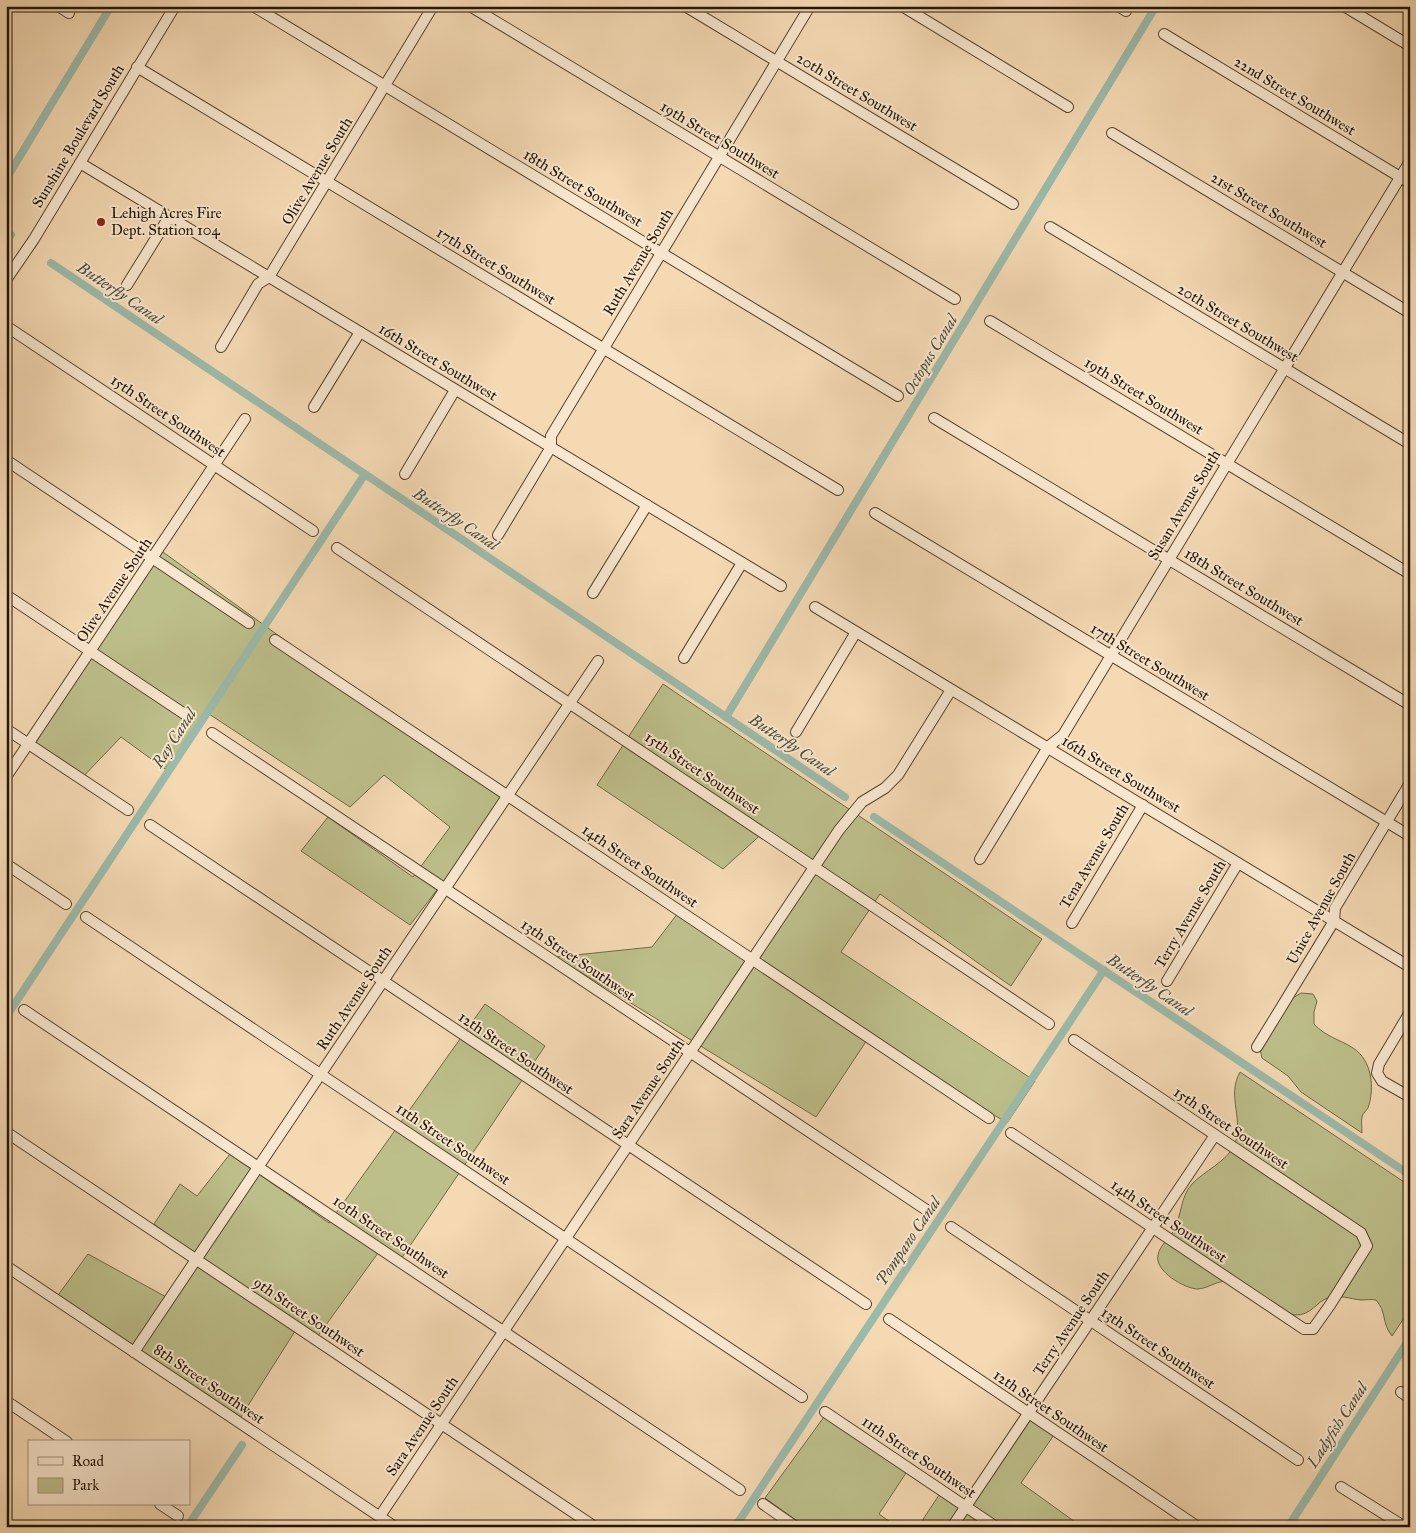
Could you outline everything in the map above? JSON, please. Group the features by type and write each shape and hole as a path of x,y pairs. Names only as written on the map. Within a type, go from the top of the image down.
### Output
{"street":[{"path":"58,6 69,13"},
{"name":"Sunshine Boulevard South","path":"6,280 80,163 175,6"},
{"name":"18th Street Southwest","path":"253,6 898,396"},
{"name":"Olive Avenue South","path":"221,346 258,284 269,277 433,6"},
{"name":"19th Street Southwest","path":"470,6 955,299"},
{"name":"20th Street Southwest","path":"685,6 1013,204"},
{"name":"Ruth Avenue South","path":"498,535 551,447 551,436 810,6"},
{"path":"902,6 1068,107"},
{"path":"1344,6 1410,46"},
{"name":"22nd Street Southwest","path":"1164,34 1410,183"},
{"name":"17th Street Southwest","path":"138,67 838,490"},
{"name":"21st Street Southwest","path":"1112,133 1410,313"},
{"name":"Susan Avenue South","path":"980,859 1048,746 1062,735 1410,161"},
{"name":"16th Street Southwest","path":"80,163 781,586"},
{"path":"127,285 169,217"},
{"name":"20th Street Southwest","path":"1050,227 1410,444"},
{"name":"19th Street Southwest","path":"990,321 1410,574"},
{"name":"15th Street Southwest","path":"6,326 313,532"},
{"path":"314,407 360,332"},
{"path":"405,474 455,390"},
{"name":"18th Street Southwest","path":"934,418 1410,705"},
{"name":"Olive Avenue South","path":"6,777 245,420"},
{"path":"6,460 249,623"},
{"path":"594,593 647,505"},
{"name":"17th Street Southwest","path":"875,513 1410,836"},
{"name":"15th Street Southwest","path":"337,548 1049,1024"},
{"path":"684,658 742,563"},
{"path":"6,594 189,717"},
{"name":"16th Street Southwest","path":"815,607 1048,746 1410,967"},
{"path":"796,732 856,632"},
{"name":"14th Street Southwest","path":"275,640 989,1118"},
{"name":"Ruth Avenue South","path":"134,1352 598,660"},
{"name":"Sara Avenue South","path":"380,1516 839,830 856,808 869,797 885,788 898,775 952,690"},
{"path":"6,729 128,810"},
{"name":"13th Street Southwest","path":"212,733 928,1211"},
{"name":"Unice Avenue South","path":"1257,1047 1334,920 1335,908 1410,783"},
{"name":"Tena Avenue South","path":"1072,923 1143,804"},
{"name":"12th Street Southwest","path":"150,825 866,1304"},
{"name":"Terry Avenue South","path":"1167,981 1238,862"},
{"path":"6,864 66,904"},
{"name":"11th Street Southwest","path":"86,917 802,1397"},
{"name":"10th Street Southwest","path":"24,1010 740,1490"},
{"path":"1410,1012 1379,1064 1378,1073 1382,1081 1410,1097"},
{"name":"15th Street Southwest","path":"1074,1040 1361,1232 1367,1246 1330,1305 1312,1328"},
{"name":"9th Street Southwest","path":"6,1132 595,1527"},
{"name":"14th Street Southwest","path":"1011,1133 1304,1329 1312,1328"},
{"name":"Terry Avenue South","path":"952,1527 1215,1135"},
{"name":"13th Street Southwest","path":"951,1227 1298,1460"},
{"name":"8th Street Southwest","path":"6,1266 395,1527"},
{"name":"12th Street Southwest","path":"889,1319 1198,1527"},
{"path":"6,1401 64,1440"},
{"name":"11th Street Southwest","path":"825,1412 996,1527"},
{"path":"1341,1487 1405,1527"},
{"path":"763,1504 796,1527"},
{"path":"163,1506 178,1516"}],"green space":[{"path":"156,547 506,800 410,925 301,851 328,817 413,877 450,827 384,775 350,807 209,714 165,769 121,737 79,781 32,749"},
{"path":"663,684 1042,939 1011,986 880,894 841,952 1035,1081 1007,1123 869,1037 816,1117 556,957 652,947 678,913 748,959 812,863 766,830 723,869 597,785"},
{"path":"1301,993 1313,994 1317,1001 1314,1012 1314,1024 1328,1035 1353,1048 1359,1053 1368,1067 1371,1092 1368,1108 1362,1117 1362,1133 1301,1092 1288,1076 1262,1058 1260,1049 1291,999"},
{"path":"485,1004 545,1046 399,1262 381,1249 315,1340 297,1328 237,1423 56,1298 88,1254 168,1298 197,1257 154,1224 180,1184 197,1196 230,1154 329,1223"},
{"path":"1240,1072 1410,1186 1410,1309 1392,1336 1386,1326 1382,1309 1376,1300 1332,1297 1324,1300 1310,1311 1301,1315 1295,1315 1277,1308 1235,1282 1224,1281 1203,1288 1192,1288 1172,1278 1161,1267 1158,1261 1159,1251 1174,1230 1188,1189 1226,1157 1234,1146 1238,1127 1235,1090"},
{"path":"829,1410 910,1467 879,1514 897,1527 805,1527 765,1498"},
{"path":"1030,1411 1056,1432 1021,1483 1082,1527 918,1527 941,1492 965,1508"}],"waterway":[{"path":"6,179 111,6"},
{"name":"Octopus Canal","path":"726,717 1156,6"},
{"name":"Butterfly Canal","path":"6,232 11,235"},
{"name":"Butterfly Canal","path":"51,263 845,797"},
{"name":"Ray Canal","path":"6,1017 365,474"},
{"name":"Butterfly Canal","path":"874,817 1410,1175"},
{"name":"Pompano Canal","path":"735,1527 1104,970"},
{"name":"Ladyfish Canal","path":"1288,1527 1410,1338"},
{"path":"187,1527 242,1445"}],"place":[{"name":"Lehigh Acres Fire Dept. Station 104","path":"101,222"}]}
